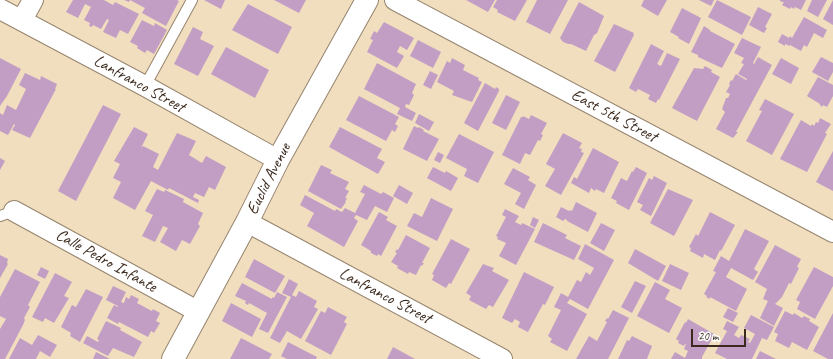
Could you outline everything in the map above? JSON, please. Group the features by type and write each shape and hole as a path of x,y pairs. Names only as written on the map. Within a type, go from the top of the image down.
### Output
{"street":[{"path":"22,20 33,0"},
{"name":"Euclid Avenue","path":"173,359 247,222 278,160 366,0"},
{"name":"East 5th Street","path":"395,0 833,232"},
{"name":"Lanfranco Street","path":"0,9 145,86 278,160"},
{"name":"Calle Pedro Infante","path":"7,213 199,312"},
{"name":"Lanfranco Street","path":"247,222 502,359"}],"lane":[{"path":"145,86 192,0"}],"building":[{"path":"73,0 104,0 113,5 115,2 139,14 128,34 120,30 116,38 103,32 109,20 107,19 101,29 93,25 92,27 89,26 90,23 84,20 91,7 85,4 78,18 66,12"},
{"path":"130,0 179,1 166,26 142,13 145,8"},
{"path":"204,0 225,0 221,9"},
{"path":"274,0 306,0 299,13"},
{"path":"466,0 495,0 488,12"},
{"path":"497,0 527,0 515,21 497,12 498,10 493,7"},
{"path":"537,0 568,0 550,34 526,22"},
{"path":"644,0 667,0 658,16 641,6"},
{"path":"699,0 714,0 711,6"},
{"path":"717,0 751,17 742,35 708,17"},
{"path":"780,0 806,0 801,10 795,7 794,9 791,7 790,9 782,5 784,2"},
{"path":"812,0 827,0 818,17 807,11"},
{"path":"833,0 833,25 823,19"},
{"path":"579,2 604,16 597,33 594,35 586,51 563,42 560,38"},
{"path":"248,4 292,27 278,54 232,30"},
{"path":"758,7 772,14 765,27 767,28 764,33 749,25"},
{"path":"682,8 701,18 689,44 670,32"},
{"path":"804,17 827,30 823,38 814,33 807,47 804,45 801,51 790,45 785,44 785,46 778,42 782,34 792,38"},
{"path":"142,20 154,26 155,23 167,30 154,54 147,50 145,53 137,48 138,46 130,42"},
{"path":"384,22 414,38 407,50 400,46 397,52 404,56 397,68 367,52 373,40 370,39 374,31 377,33"},
{"path":"614,24 634,33 615,72 594,61"},
{"path":"704,26 710,31 735,44 722,68 698,57 698,55 691,52"},
{"path":"193,27 203,32 200,39 214,46 198,76 174,64"},
{"path":"742,38 761,47 753,63 754,64 758,57 772,65 736,132 738,132 733,138 716,129 725,112 722,109 726,98 728,98 730,94 726,92 731,80 732,81 736,74 746,80 747,79 738,74 744,64 741,63 744,58 734,53"},
{"path":"418,40 441,52 433,68 410,56"},
{"path":"651,44 664,51 657,64 661,66 667,53 680,59 656,103 648,99 650,95 638,89 636,92 629,88"},
{"path":"226,47 269,70 255,98 211,74"},
{"path":"821,57 833,63 833,72 828,81 812,72"},
{"path":"0,58 21,69 0,106"},
{"path":"452,58 465,65 463,70 479,78 478,80 482,82 472,102 452,95 454,91 437,82 447,61 450,63"},
{"path":"781,58 799,68 791,84 772,74"},
{"path":"377,63 416,84 412,93 414,95 409,105 406,104 405,107 416,113 412,121 397,114 400,108 364,89"},
{"path":"705,66 712,70 711,72 720,77 697,121 672,108 694,68 703,69"},
{"path":"430,71 438,75 431,89 423,85"},
{"path":"25,73 40,80 41,76 57,84 56,89 30,138 12,130 15,125 14,124 8,135 0,131 0,113 3,115 7,105 16,110 26,89 19,85"},
{"path":"818,77 833,85 833,96 827,107 823,105 822,107 820,104 807,96"},
{"path":"485,83 495,89 496,87 499,91 478,131 464,123"},
{"path":"506,95 520,102 506,130 492,123"},
{"path":"359,96 399,117 395,124 398,126 395,132 392,130 386,141 346,120"},
{"path":"765,99 794,114 772,155 746,141 762,111 759,110"},
{"path":"103,105 121,114 76,201 58,191"},
{"path":"419,114 434,122 429,131 415,123"},
{"path":"531,115 547,123 541,134 543,135 540,141 538,140 530,155 525,153 520,164 502,155 521,117 523,116 529,119"},
{"path":"820,118 831,124 825,133 827,134 807,172 780,159 801,120 811,126 812,124 814,126 816,122 818,123"},
{"path":"414,126 419,127 424,130 423,131 439,139 427,161 403,149"},
{"path":"134,127 148,134 141,148 143,146 159,154 153,167 158,170 177,133 196,141 189,155 202,163 206,156 226,167 215,190 209,187 204,197 195,193 193,197 199,200 198,203 169,188 168,190 151,181 135,210 113,198 121,182 113,178 120,164 114,161"},
{"path":"340,127 382,149 377,158 385,162 378,174 329,147"},
{"path":"563,133 582,143 579,148 582,149 581,152 584,153 561,195 545,186 555,169 546,164"},
{"path":"459,134 494,152 478,183 464,176 467,169 446,158"},
{"path":"593,148 619,162 604,193 596,189 595,191 591,188 589,193 571,183 574,177 577,179"},
{"path":"833,151 833,191 816,182"},
{"path":"438,152 444,155 440,163 434,160"},
{"path":"0,158 5,161 0,170"},
{"path":"321,165 332,170 330,173 349,182 345,189 349,191 345,198 347,198 346,202 341,209 308,191"},
{"path":"433,167 445,173 446,171 458,178 451,191 427,178"},
{"path":"636,167 647,173 629,210 616,203 617,201 611,198 621,178 627,181 632,171 633,172"},
{"path":"513,168 530,177 528,180 536,185 524,209 515,204 521,193 504,184"},
{"path":"654,176 667,183 651,216 640,210 643,205 637,202 649,178 652,180"},
{"path":"364,185 381,194 383,192 394,198 387,212 375,206 367,220 356,215 354,218 358,221 344,247 307,226 314,213 300,205 305,195 335,211 336,209 342,212 345,208 355,213 365,194 360,192"},
{"path":"399,185 413,193 407,204 393,196"},
{"path":"157,189 164,192 165,190 184,199 183,202 203,213 198,224 200,226 190,244 182,240 176,251 160,242 168,228 163,226 155,242 142,236 153,215 145,211"},
{"path":"668,189 693,200 674,236 650,223"},
{"path":"431,198 453,209 437,241 407,226 414,213 422,217"},
{"path":"576,202 597,213 588,232 565,219 563,221 556,217 561,207 572,211"},
{"path":"505,209 519,216 515,222 521,225 522,223 535,229 516,265 499,256 506,243 497,239 498,237 496,236 506,217 502,215"},
{"path":"379,212 388,217 386,220 397,226 381,256 378,254 377,256 361,245"},
{"path":"710,212 735,225 715,260 704,254 703,258 690,251 691,248 689,247 696,234 698,236"},
{"path":"533,217 539,220 535,228 530,225"},
{"path":"543,223 567,235 565,238 581,246 574,260 534,242"},
{"path":"601,223 615,230 604,251 590,243"},
{"path":"745,229 769,241 754,269 758,272 753,280 731,268 726,277 747,289 736,311 710,297 710,299 706,297 707,296 704,294 716,272 713,271 721,256 729,261"},
{"path":"406,235 430,248 422,263 424,263 422,266 421,265 416,275 409,272 408,274 397,268 398,266 391,262 397,253 395,252 397,249 398,250"},
{"path":"451,239 470,249 451,284 449,283 446,288 432,280 434,275 432,274"},
{"path":"585,244 614,260 588,309 570,299 567,303 587,314 567,351 550,342 552,339 548,336 561,310 554,307 561,293 568,297 577,280 581,282 586,272 590,275 594,268 578,259"},
{"path":"775,245 801,259 797,267 799,268 791,284 789,283 782,297 775,304 783,308 774,326 760,318 768,301 763,299 767,289 755,282"},
{"path":"635,249 666,266 658,281 628,263"},
{"path":"0,255 8,259 8,264 0,278"},
{"path":"254,259 285,276 275,293 245,277"},
{"path":"483,264 494,268 492,271 509,280 493,307 489,305 486,309 469,300 471,296 466,293"},
{"path":"670,264 689,273 681,290 662,281"},
{"path":"41,267 49,271 45,279 37,275"},
{"path":"814,267 833,277 833,286 815,319 797,309 800,302 796,300"},
{"path":"15,269 40,282 28,305 30,307 24,318 25,320 23,325 5,359 0,359 0,329 6,319 0,316 0,297"},
{"path":"524,272 554,287 545,305 543,304 528,332 518,327 520,322 515,319 512,323 502,318"},
{"path":"55,273 72,282 64,296 69,298 54,323 45,318 43,322 32,317"},
{"path":"289,279 298,284 292,295 296,297 299,291 317,301 314,307 318,309 301,339 287,331 280,343 270,338 291,297 282,293"},
{"path":"635,281 646,286 632,313 621,307"},
{"path":"655,282 670,290 665,299 682,308 669,333 637,316"},
{"path":"242,283 272,299 277,292 287,297 268,333 259,329 267,313 249,303 248,305 245,303 246,301 235,296"},
{"path":"113,286 126,292 121,302 124,303 126,297 129,299 131,295 139,299 137,303 152,311 153,309 160,313 156,321 160,323 154,333 151,331 148,337 119,322 118,324 107,318 114,305 118,307 106,300"},
{"path":"86,289 103,297 80,342 70,336 71,333 61,327 72,305 76,307"},
{"path":"231,303 261,319 252,337 222,321"},
{"path":"328,307 347,317 344,322 347,324 331,355 305,341 321,311 325,313"},
{"path":"728,308 738,313 733,322 723,317"},
{"path":"613,310 629,318 608,359 576,359 589,336 597,341 607,322 605,321 607,318 608,319"},
{"path":"785,311 793,315 794,313 802,318 804,316 819,327 807,350 792,342 789,348 775,341 778,334 774,332"},
{"path":"833,313 833,359 828,359 813,351"},
{"path":"751,315 774,327 767,340 762,338 752,359 727,359 715,353 727,331 723,329 727,321 739,327 734,335 739,338 741,335 750,339 748,342 750,343 755,334 744,328"},
{"path":"688,319 714,334 713,337 702,359 671,359 675,352 685,358 688,351 684,349 686,344 684,346 678,343 679,341 676,339"},
{"path":"106,321 121,328 120,330 142,342 134,357 113,348 108,356 83,343 87,336 98,342 99,340 97,339"},
{"path":"38,335 57,345 50,357 40,351 36,359 9,359 20,338 32,345"},
{"path":"632,336 652,346 647,359 618,359 627,340 629,341"},
{"path":"241,338 272,354 269,359 230,359"},
{"path":"288,342 317,357 316,359 287,359 281,356"},
{"path":"393,347 415,359 387,359"},
{"path":"760,351 776,359 756,359"},
{"path":"96,352 110,359 93,359"}]}
